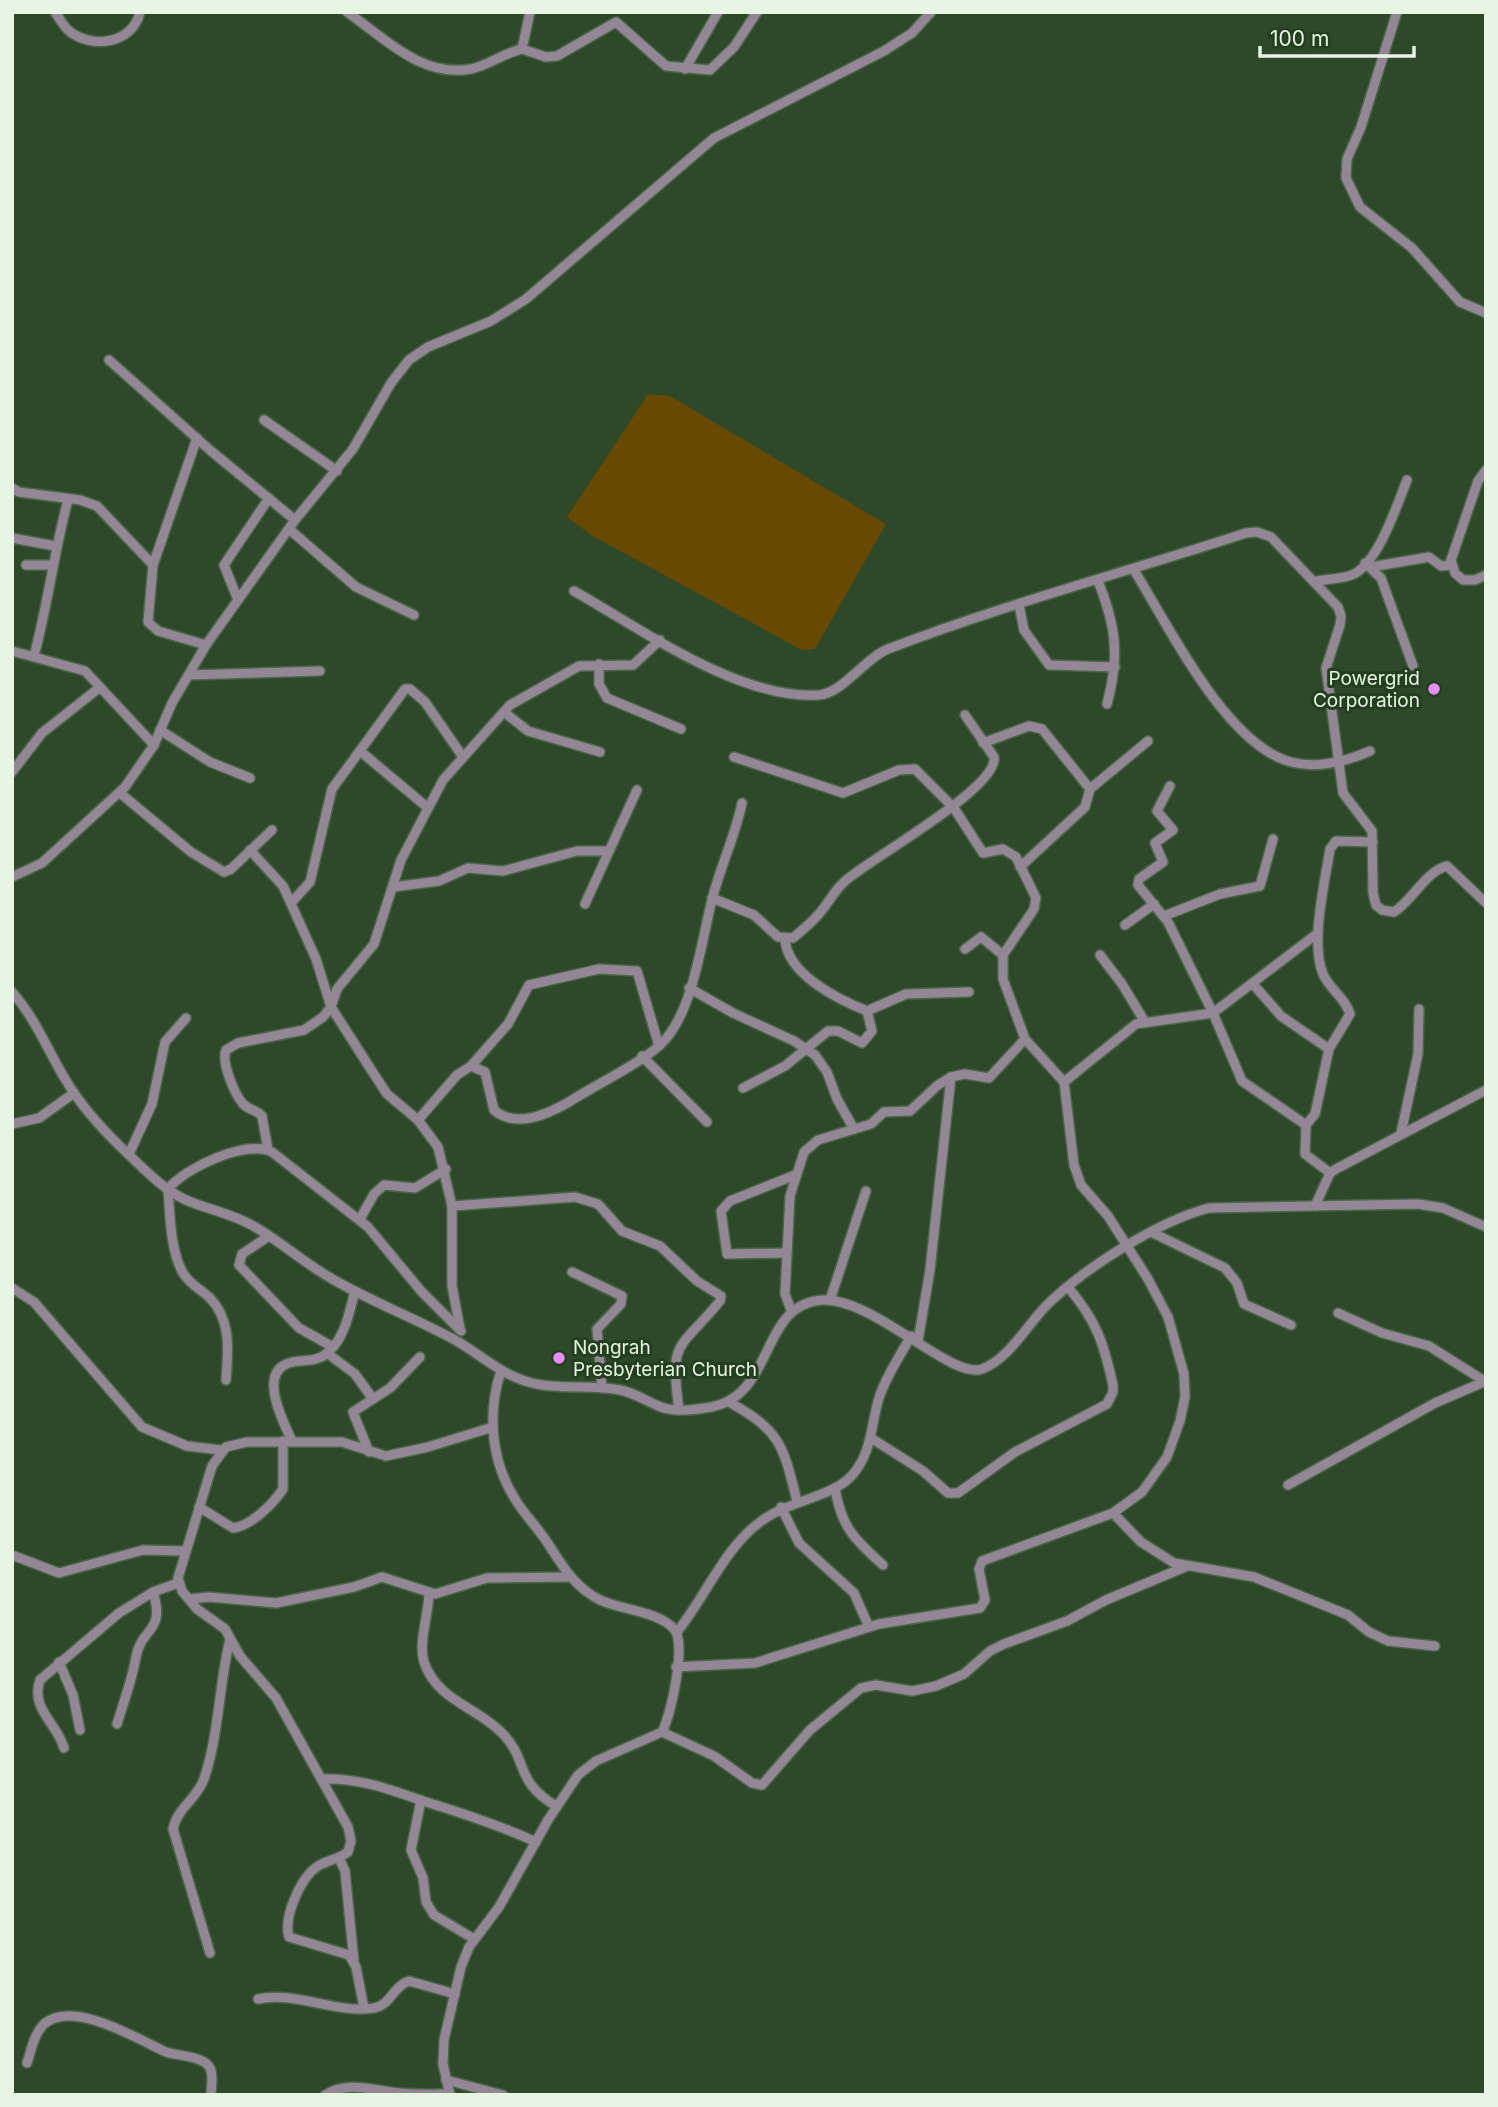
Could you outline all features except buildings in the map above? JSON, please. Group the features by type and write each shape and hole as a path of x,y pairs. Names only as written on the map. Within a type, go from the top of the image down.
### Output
{"street":[{"path":"55,12 69,30 95,41 122,37 132,30 140,12"},
{"path":"347,12 421,64 434,69 473,69 522,49 546,57 557,56 610,24 621,24"},
{"path":"522,49 530,12"},
{"path":"622,12 617,22 657,60 666,66 701,71 717,67 757,12"},
{"path":"685,69 718,12"},
{"path":"12,877 42,863 120,793 154,745 206,645 295,520 353,449 391,383 409,360 428,347 491,321 526,299 714,138 884,51 912,33 931,12"},
{"path":"1397,12 1365,114 1347,159 1346,178 1360,207 1412,248 1460,302 1486,313"},
{"path":"109,360 295,520"},
{"path":"264,420 337,471"},
{"path":"197,438 153,565 147,612 150,625 206,645"},
{"path":"1451,565 1478,481 1486,470"},
{"path":"1368,565 1407,480"},
{"path":"14,490 80,500 97,506 153,565"},
{"path":"238,600 224,565 269,498"},
{"path":"34,656 48,604 55,546 68,500"},
{"path":"289,529 356,587 414,615"},
{"path":"574,592 743,683 818,695 835,689 876,653 942,628 1135,570 1246,533 1257,532 1277,542 1317,582 1338,607 1341,616 1326,668 1343,793 1367,822 1373,842 1373,892 1376,905 1382,910 1394,912 1437,870 1447,866 1486,903"},
{"path":"12,538 55,546"},
{"path":"1317,582 1351,575 1368,565 1429,557 1441,566 1451,565"},
{"path":"26,565 52,565"},
{"path":"1368,565 1381,578 1413,666"},
{"path":"1451,565 1463,580 1475,580 1486,575"},
{"path":"1135,570 1210,694 1235,724 1275,755 1291,762 1340,761 1370,751"},
{"path":"1098,581 1113,619 1115,667 1107,704"},
{"path":"1019,605 1024,630 1049,666 1115,667"},
{"path":"268,1150 262,1116 244,1104 224,1054 238,1043 304,1030 323,1017 331,1007 337,989 374,944 401,860 443,780 503,712 566,671 598,664 632,665 660,640"},
{"path":"12,651 85,671 154,745"},
{"path":"598,664 599,684 607,698 681,729"},
{"path":"189,675 320,671"},
{"path":"12,772 42,733 99,688"},
{"path":"291,903 310,881 332,789 405,689 410,689 425,702 463,757"},
{"path":"503,712 528,731 600,752"},
{"path":"712,898 754,915 778,937 793,937 818,916 841,884 873,859 954,808 995,764 965,715"},
{"path":"983,743 1029,726 1036,726 1042,729 1090,789"},
{"path":"160,730 210,762 250,778"},
{"path":"1020,867 1085,807 1090,789 1148,741"},
{"path":"360,751 428,808"},
{"path":"676,1667 736,1665 766,1660 869,1627 980,1608 985,1600 979,1569 982,1561 1113,1513 1142,1492 1161,1467 1180,1421 1185,1397 1184,1374 1168,1317 1148,1279 1108,1216 1077,1176 1064,1082 1025,1038 1003,979 1003,955 1034,909 1036,898 1035,889 1016,857 1007,850 983,853 954,808 921,774 908,767 844,793 734,757"},
{"path":"1170,786 1157,811 1173,830 1155,843 1163,862 1138,882 1164,916 1213,1013 1242,1081 1306,1125"},
{"path":"585,904 638,790"},
{"path":"120,793 191,852 218,870 231,869 272,830"},
{"path":"471,1066 479,1066 485,1072 494,1110 512,1119 525,1118 548,1114 659,1046 676,1022 689,988 712,898 736,830 742,803"},
{"path":"1164,916 1220,894 1260,886 1273,839"},
{"path":"1330,1173 1305,1154 1306,1125 1315,1114 1329,1049 1350,1014 1342,997 1323,973 1318,933 1331,843 1373,842"},
{"path":"250,850 277,878 291,903 316,959 331,1007 387,1094 418,1120 432,1136 446,1169 452,1206 452,1286 461,1331 470,1348"},
{"path":"393,887 439,881 468,868 503,871 577,851 608,851"},
{"path":"1125,925 1154,904"},
{"path":"1064,1082 1116,1037 1145,1022 1213,1013 1318,933"},
{"path":"965,949 981,937 1003,955"},
{"path":"743,1088 785,1066 833,1030 862,1043 872,1031 867,1011 812,980 788,955 785,939"},
{"path":"1100,955 1145,1022"},
{"path":"418,1120 457,1075 471,1066 508,1024 529,985 599,969 637,971 659,1046"},
{"path":"1253,984 1281,1016 1329,1049"},
{"path":"689,988 733,1013 806,1048 821,1062 854,1129"},
{"path":"12,992 33,1018 74,1093 129,1154 168,1189 187,1200 245,1221 355,1291 470,1348 501,1371 533,1383 633,1393 660,1407 679,1410 720,1406 729,1402 756,1373 790,1310 802,1304 830,1300 873,1315 915,1338 960,1369 982,1369 998,1359 1068,1287 1126,1248 1190,1213 1209,1208 1418,1204 1443,1208 1485,1225"},
{"path":"867,1011 906,994 969,992"},
{"path":"1401,1133 1418,1054 1419,1009"},
{"path":"129,1154 152,1104 165,1042 186,1018"},
{"path":"790,1310 785,1294 790,1196 804,1152 812,1143 871,1124 888,1111 911,1111 938,1085 951,1077 965,1074 989,1078 1025,1038"},
{"path":"642,1056 708,1122"},
{"path":"326,2095 338,2088 356,2087 404,2093 450,2094 446,2080 444,2040 463,1961 474,1938 499,1907 556,1806 583,1768 663,1732 671,1709 677,1632 707,1591 730,1550 747,1532 781,1507 835,1488 855,1472 871,1438 883,1388 915,1338 930,1270 951,1077"},
{"path":"1315,1206 1330,1173 1486,1090"},
{"path":"12,1124 39,1118 74,1093"},
{"path":"226,1380 228,1340 223,1317 210,1298 190,1282 177,1261 168,1189 180,1175 205,1161 257,1149 268,1150 360,1219 421,1291 461,1331"},
{"path":"360,1219 374,1194 384,1185 415,1188 446,1169"},
{"path":"786,1253 727,1254 721,1210 724,1204 795,1175"},
{"path":"830,1300 866,1191"},
{"path":"452,1206 575,1197 590,1199 606,1211 622,1231 660,1246 696,1281 715,1290 720,1301 681,1343 675,1359 679,1410"},
{"path":"1153,1233 1216,1262 1232,1275 1244,1304 1291,1325"},
{"path":"268,1236 242,1254 239,1265 299,1328 330,1350 373,1399"},
{"path":"572,1272 622,1296 621,1304 597,1329 603,1388"},
{"path":"871,1438 923,1471 948,1493 958,1493 1015,1452 1107,1404 1113,1392 1113,1385 1101,1338 1091,1315 1068,1287"},
{"path":"12,1288 34,1302 142,1427 187,1446 221,1450 247,1442 342,1442 369,1452 394,1455 493,1427"},
{"path":"199,1507 233,1528 244,1524 266,1508 283,1489 287,1441 275,1399 276,1378 283,1366 289,1362 315,1359 330,1350 345,1328 355,1291"},
{"path":"1338,1313 1382,1333 1429,1346 1486,1381"},
{"path":"369,1452 352,1416 355,1409 402,1377 420,1357"},
{"path":"501,1371 493,1398 493,1427 501,1469 510,1491 571,1577 599,1599 662,1621 677,1632"},
{"path":"1287,1485 1434,1403 1486,1381"},
{"path":"729,1402 755,1416 777,1436 797,1501"},
{"path":"221,1450 212,1466 184,1551 178,1583 197,1609 225,1629 240,1656 275,1698 348,1827 351,1841 348,1852 314,1868 297,1897 287,1931 289,1937 298,1942 344,1952 354,1962"},
{"path":"835,1488 843,1522 855,1540 883,1565"},
{"path":"781,1507 799,1543 854,1592 869,1627"},
{"path":"1113,1513 1152,1551 1185,1567 1254,1577 1348,1615 1370,1632 1388,1641 1435,1646"},
{"path":"12,1555 59,1573 143,1550 184,1551"},
{"path":"663,1732 714,1756 752,1783 762,1785 810,1730 861,1688 876,1685 912,1691 946,1682 964,1674 990,1651 1004,1644 1067,1621 1106,1600 1185,1567"},
{"path":"189,1599 209,1597 276,1603 318,1592 354,1587 382,1577 429,1592 441,1593 487,1578 571,1577"},
{"path":"64,1748 58,1731 41,1712 38,1699 40,1680 118,1613 153,1592 178,1583"},
{"path":"117,1724 135,1672 136,1655 157,1619 153,1592"},
{"path":"429,1592 423,1654 432,1678 444,1693 486,1719 506,1736 527,1782 556,1806"},
{"path":"210,1953 173,1829 176,1817 194,1798 205,1775 230,1639"},
{"path":"59,1662 74,1695 80,1730"},
{"path":"323,1779 358,1780 485,1820 536,1842"},
{"path":"421,1800 411,1850 423,1878 428,1908 438,1918 474,1938"},
{"path":"339,1858 345,1871 354,1962 364,2008"},
{"path":"258,1999 276,1996 333,2006 364,2008 386,2003 400,1985 409,1981 455,1994"},
{"path":"27,2063 38,2033 46,2023 65,2018 85,2020 123,2030 170,2053 203,2062 210,2067 211,2095"},
{"path":"446,2080 503,2095"}],"shaded area":[{"path":"648,394 670,396 886,524 815,649 802,650 591,535 567,517"}],"place":[{"name":"Powergrid Corporation","path":"1434,689"},
{"name":"Nongrah Presbyterian Church","path":"559,1358"}]}
